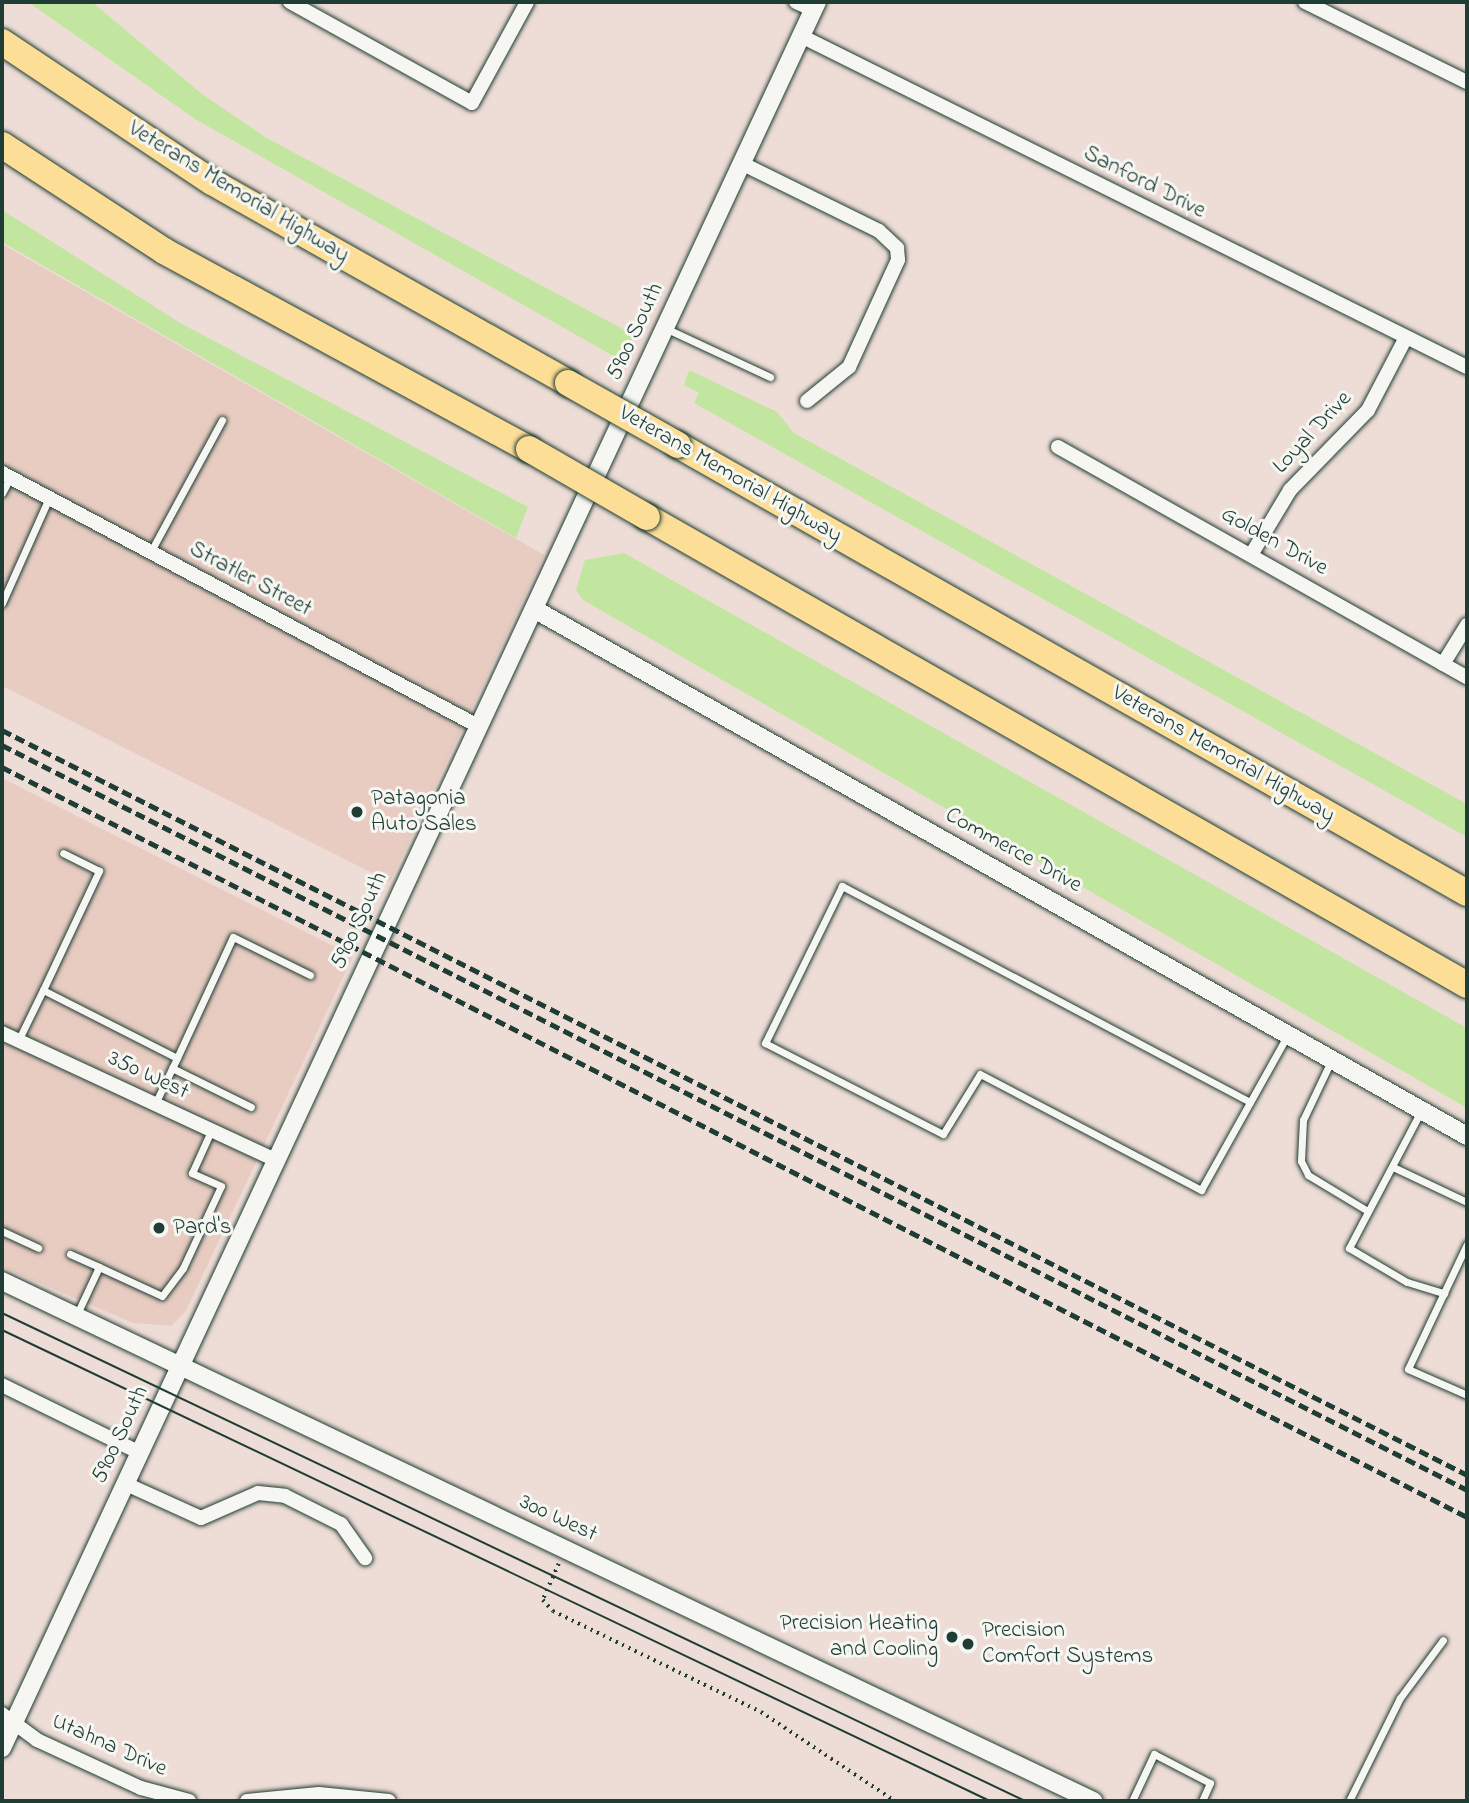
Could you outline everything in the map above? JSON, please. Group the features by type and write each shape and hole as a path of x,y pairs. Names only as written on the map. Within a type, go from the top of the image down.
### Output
{"highway":[{"path":"2,22 82,98"},
{"name":"Veterans Memorial Highway","path":"2,42 82,98 212,182 1467,893"},
{"path":"2,145 164,251 529,449 1467,985"}],"street":[{"path":"289,2 472,103 527,2"},
{"path":"796,2 816,6"},
{"path":"1305,2 1467,82"},
{"name":"5900 South","path":"2,1748 8,1718 140,1453 816,6"},
{"name":"Sanford Drive","path":"802,36 1404,341 1467,367"},
{"path":"741,163 879,231 897,248 898,260 849,367 807,401"},
{"name":"Loyal Drive","path":"1251,555 1290,490 1368,410 1404,341"},
{"name":"Golden Drive","path":"1058,447 1467,677"},
{"name":"Stratler Street","path":"6,475 478,726"},
{"name":"Commerce Drive","path":"534,610 1467,1136"},
{"path":"1443,664 1467,625"},
{"name":"350 West","path":"2,1033 275,1160"},
{"name":"300 West","path":"2,1281 1093,1801"},
{"path":"2,1385 140,1453"},
{"path":"125,1484 201,1518 258,1493 285,1496 341,1524 365,1558"},
{"name":"Utahna Drive","path":"8,1718 37,1740 141,1788 189,1801"},
{"path":"247,1801 319,1794 390,1801"}],"lane":[{"path":"665,328 770,377"},
{"path":"150,552 222,420"},
{"path":"2,493 6,475"},
{"path":"2,603 50,498"},
{"path":"18,1041 99,872 63,853"},
{"path":"1250,1102 842,886 765,1043 943,1133 980,1074 1201,1190 1288,1035"},
{"path":"155,1104 233,937 310,975"},
{"path":"43,990 177,1058"},
{"path":"1332,1060 1303,1120 1301,1161 1308,1175 1366,1210"},
{"path":"172,1068 251,1107"},
{"path":"1422,1111 1393,1167 1366,1210 1349,1248 1355,1256 1444,1293"},
{"path":"70,1254 162,1296 221,1186 192,1173 211,1131"},
{"path":"1393,1167 1467,1202"},
{"path":"2,1231 38,1248"},
{"path":"1467,1244 1408,1369 1467,1395"},
{"path":"76,1316 99,1267"},
{"path":"1349,1801 1400,1698 1443,1640"},
{"path":"1132,1801 1154,1754 1210,1783 1202,1801"}],"path":[{"path":"566,1549 546,1589 544,1600 552,1611 761,1713 895,1801"}],"shaded area":[{"path":"2,244 544,555 390,882 2,686"},
{"path":"2,778 353,956 186,1311 171,1326 133,1323 2,1267"}],"green space":[{"path":"28,2 92,2 202,94 265,137 634,335 624,362 195,119"},
{"path":"2,210 182,324 528,507 516,538 2,242"},
{"path":"689,370 777,412 794,433 1467,804 1467,837 694,403 699,393 684,385"},
{"path":"624,553 1467,1028 1467,1108 583,600 576,590 585,560"}],"tram line":[{"path":"2,1313 1025,1801"},
{"path":"2,1330 990,1801"}],"railway":[{"path":"2,730 1467,1475"},
{"path":"2,745 1467,1490"},
{"path":"2,767 1467,1517"}],"place":[{"name":"Patagonia Auto Sales","path":"357,812"},
{"name":"Pard's","path":"159,1228"},
{"name":"Precision Heating and Cooling","path":"952,1637"},
{"name":"Precision Comfort Systems","path":"968,1644"}]}
